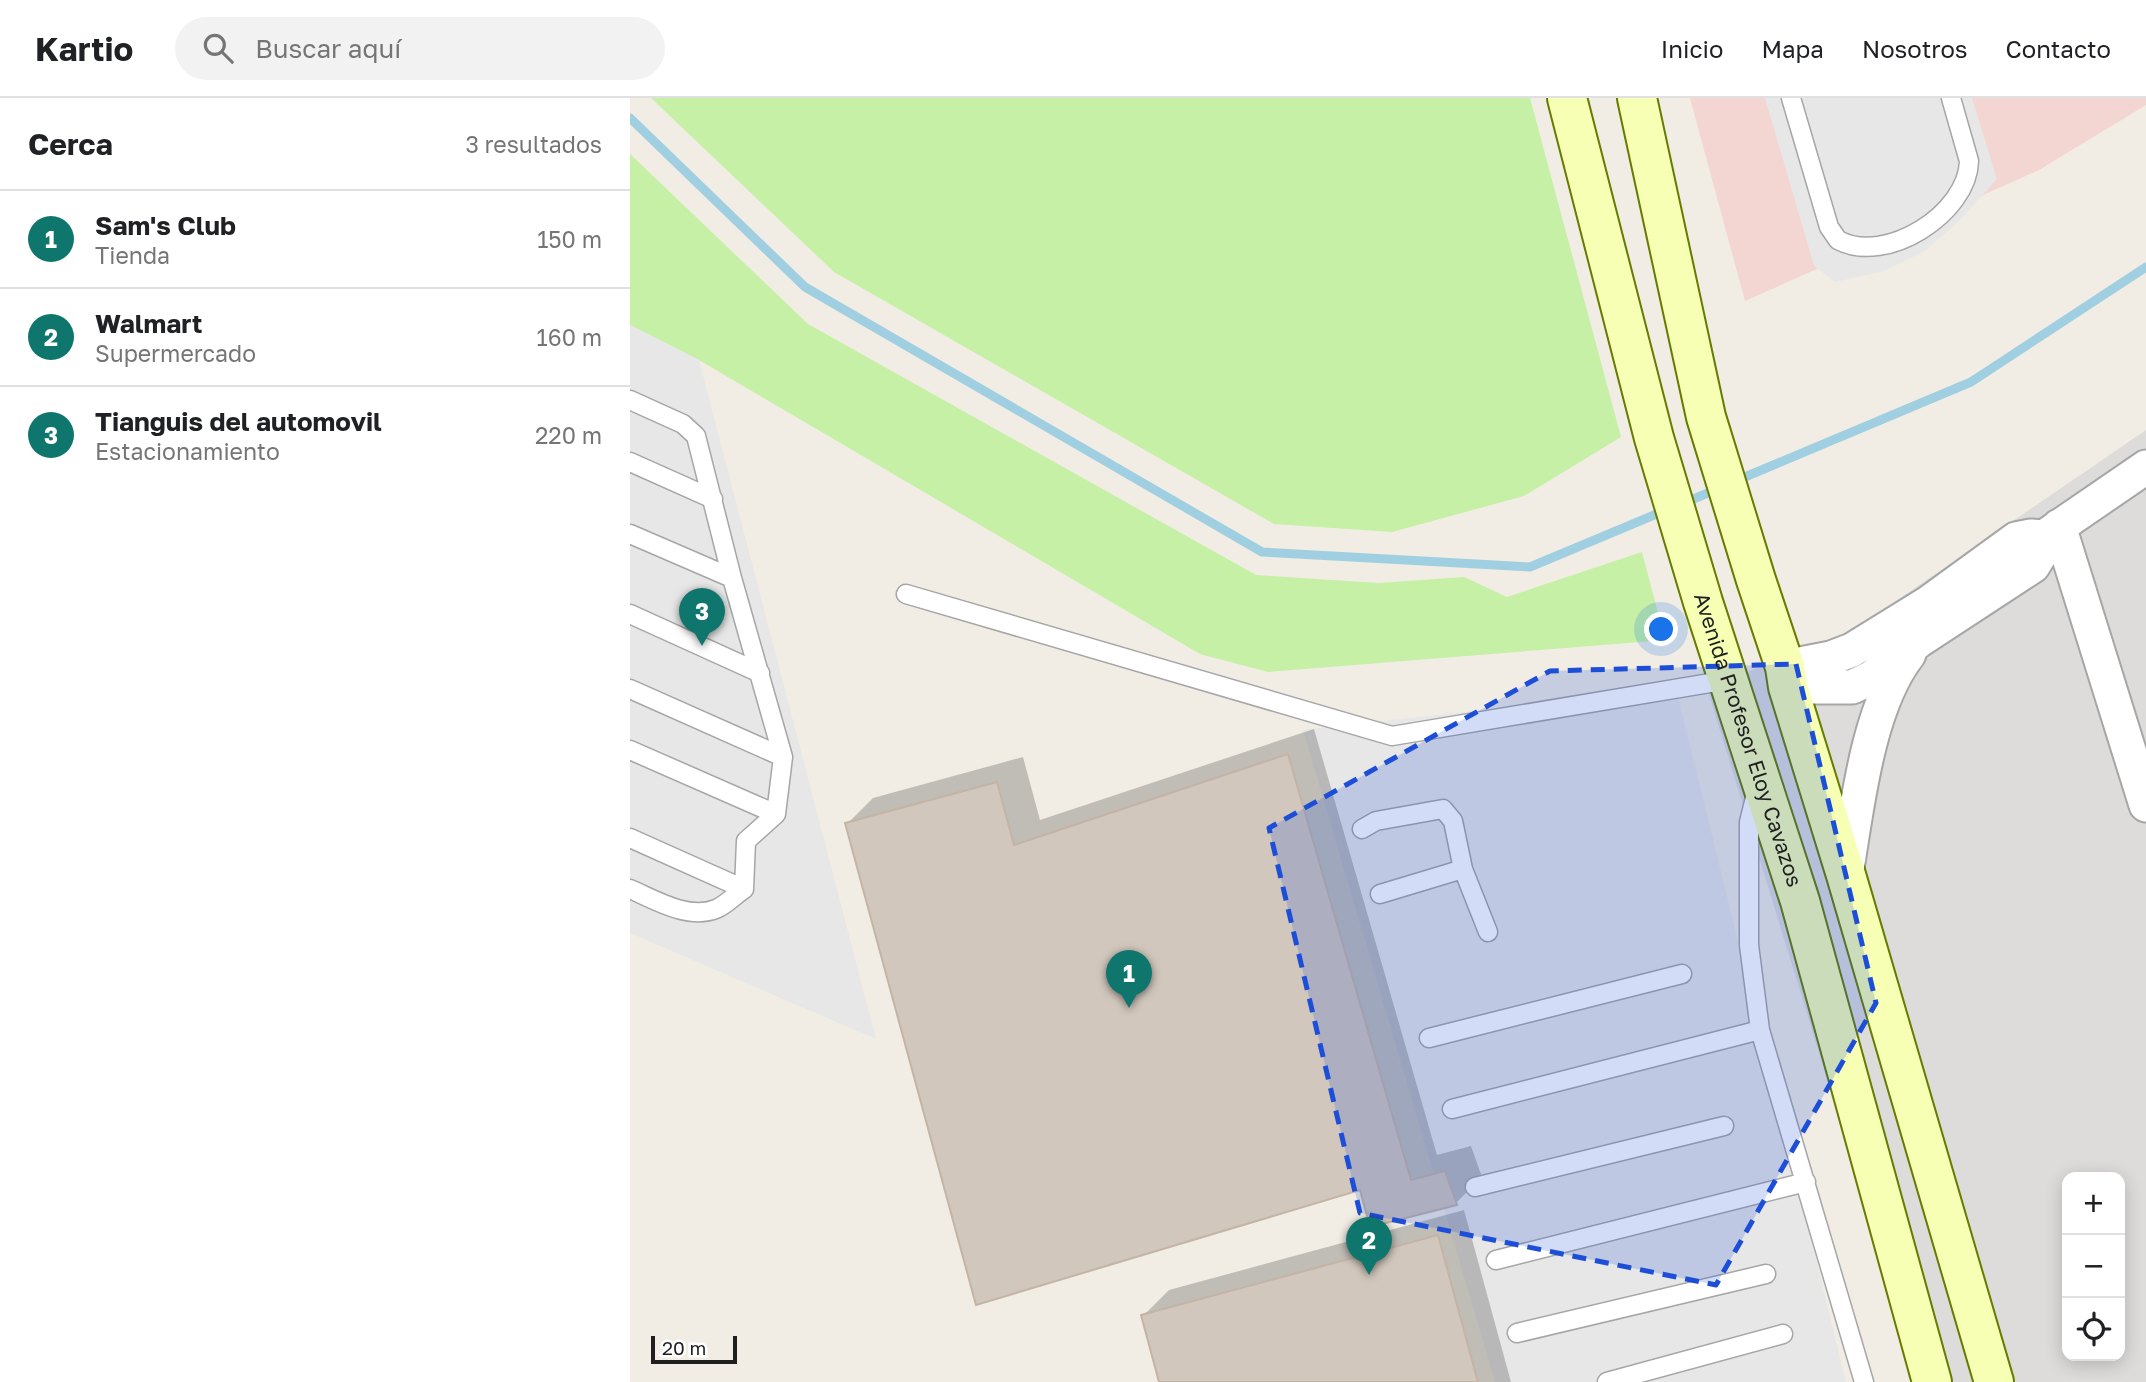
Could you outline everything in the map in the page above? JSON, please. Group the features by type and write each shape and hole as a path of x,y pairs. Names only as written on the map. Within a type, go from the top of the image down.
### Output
{"main road":[{"name":"Avenida Profesor Eloy Cavazos","path":"1567,98 1654,438 1703,602 1800,901 1932,1382"},
{"path":"1645,100 1706,416 1846,875 1994,1382"}],"street":[{"path":"1786,677 1852,650 1928,603 2016,539 2051,531 2146,467"},
{"path":"1786,677 1852,687 1871,678 1920,640 2033,566 2051,531"},
{"path":"2051,531 2146,805"},
{"path":"1846,875 1863,775 1880,713 1900,666 1920,640"}],"lane":[{"path":"1791,98 1829,227 1838,240 1861,246 1887,244 1913,235 1949,206 1964,188 1969,161 1951,98"},
{"path":"630,400 683,424 694,432 783,757 776,814 746,841 744,890"},
{"path":"630,462 713,499"},
{"path":"630,534 732,578"},
{"path":"906,594 1392,736 1728,680"},
{"path":"630,614 760,673"},
{"path":"630,689 783,757"},
{"path":"630,750 776,814"},
{"path":"1760,778 1749,822 1749,945 1760,1030 1864,1382"},
{"path":"1362,829 1376,821 1443,809 1453,821 1463,869 1488,932"},
{"path":"630,838 744,890"},
{"path":"1380,894 1463,869"},
{"path":"630,889 689,912 715,909 744,890"},
{"path":"1429,1038 1682,974"},
{"path":"1451,1109 1760,1030"},
{"path":"1475,1187 1724,1126"},
{"path":"1496,1260 1805,1182"},
{"path":"1517,1333 1766,1275"},
{"path":"1606,1382 1783,1334"}],"highlighted area":[{"path":"1796,664 1876,1003 1716,1285 1360,1213 1269,828 1550,671"}],"shaded area":[{"path":"1690,98 2146,98 2146,105 2039,170 1745,301"},
{"path":"1765,98 1972,98 1997,179 1958,222 1925,251 1884,271 1835,282 1814,266"},
{"path":"630,325 699,360 876,1039 630,933"},
{"path":"2146,430 2146,1382 1920,1382 1707,688 1852,631"},
{"path":"1676,688 1846,1382 1495,1382 1303,730"}],"green space":[{"path":"651,98 1530,98 1621,437 1524,496 1392,532 1274,524 834,272"},
{"path":"630,154 808,324 1256,575 1379,583 1464,577 1507,597 1642,552 1665,640 1268,672 1200,654 699,360 630,325"}],"building":[{"path":"1288,754 1411,1180 1445,1171 1457,1205 1370,1227 1360,1190 976,1305 845,823 997,782 1014,845"},
{"path":"1438,1235 1478,1382 1159,1382 1141,1315"}],"waterway":[{"path":"630,118 805,287 1262,552 1530,567 1666,510"},
{"path":"1733,482 1971,382 2146,267"},
{"path":"1682,504 1717,489"}],"place":[{"name":"Tianguis del automovil","path":"702,646"},
{"name":"Sam's Club","path":"1129,1008"},
{"name":"Walmart","path":"1369,1275"}]}
